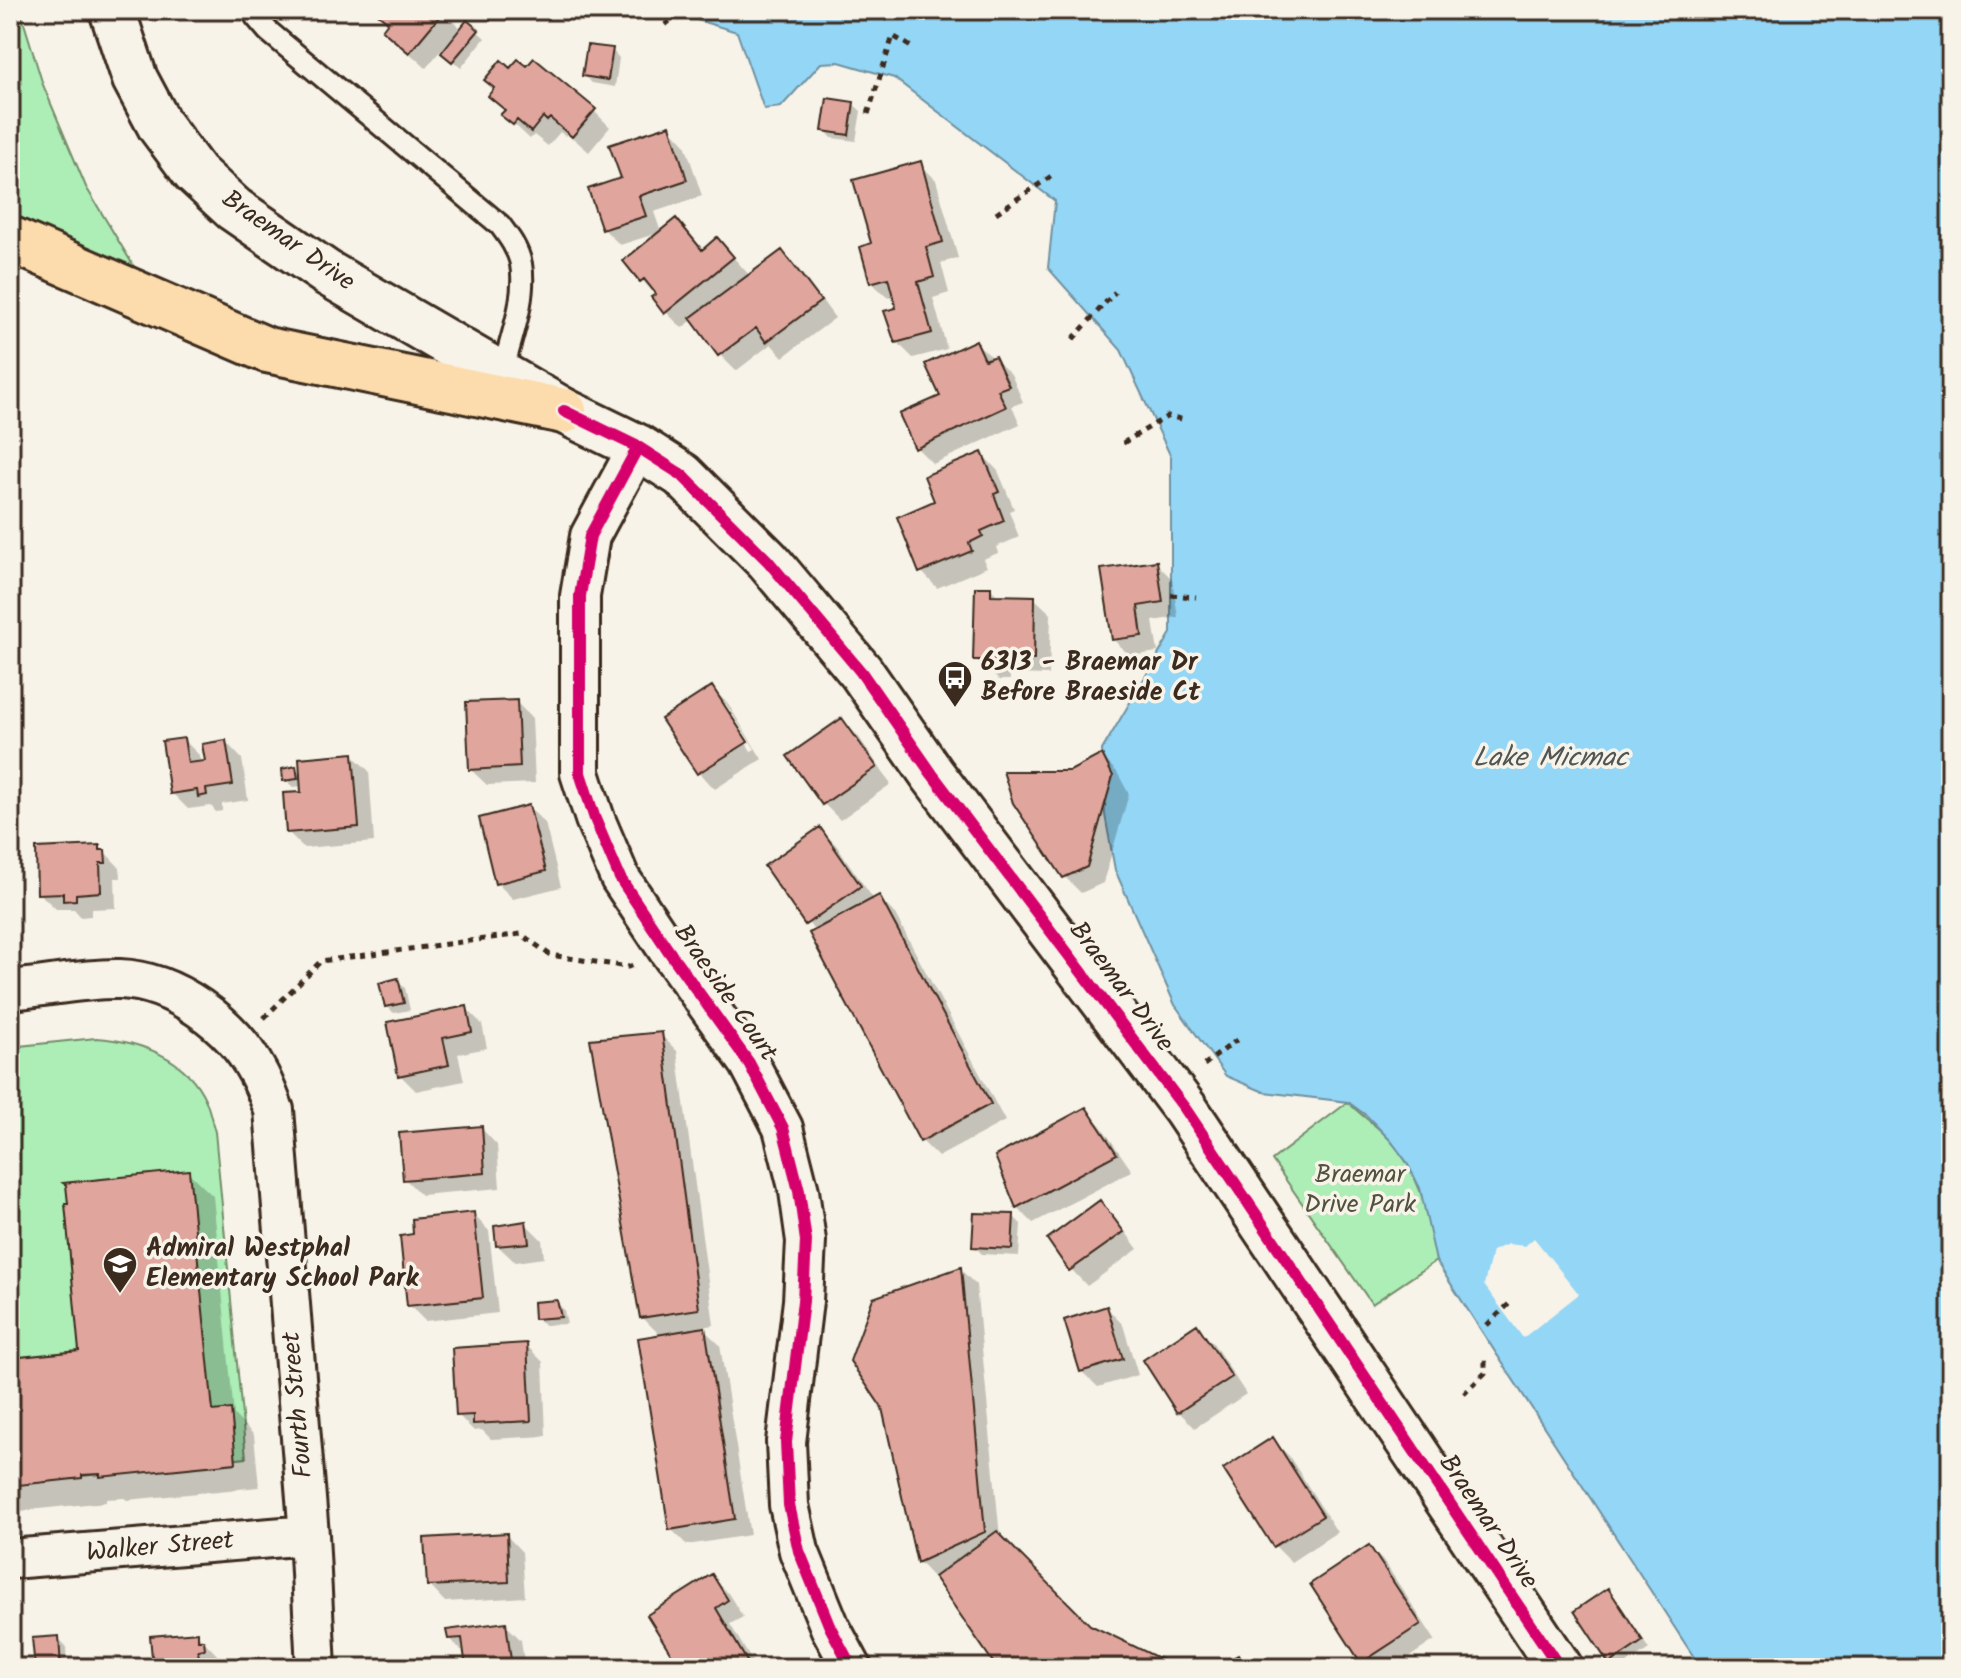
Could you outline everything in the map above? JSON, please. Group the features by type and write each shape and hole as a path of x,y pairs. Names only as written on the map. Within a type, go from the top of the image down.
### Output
{"main road":[{"name":"Braemar Drive","path":"112,10 135,79 160,126 195,173 234,209 327,273 564,411 638,447 682,475 768,561 861,672 932,774 1186,1110 1560,1668"},
{"path":"10,239 267,350 564,411"}],"street":[{"name":"Braeside Court","path":"638,447 590,536 587,551 580,596 580,773 620,878 749,1063 783,1128 799,1191 806,1241 803,1301 786,1442 789,1505 799,1551 830,1627 852,1668"},
{"path":"10,990 119,979 133,981 174,994 225,1032"},
{"name":"Fourth Street","path":"225,1032 256,1069 274,1110 309,1535 316,1668"},
{"name":"Walker Street","path":"10,1559 309,1535"}],"lane":[{"path":"254,10 268,31 500,225 516,248 521,265 521,295 502,374"}],"path":[{"path":"665,25 683,10"},
{"path":"868,114 893,36 913,48"},
{"path":"996,213 1053,175"},
{"path":"1073,339 1115,292"},
{"path":"1123,443 1168,416 1185,420"},
{"path":"1171,595 1196,597"},
{"path":"225,1032 321,961 521,934 550,955 628,967 668,950"},
{"path":"1203,1066 1238,1039"},
{"path":"1487,1325 1512,1301"},
{"path":"1464,1394 1485,1373 1485,1355"}],"green space":[{"path":"10,10 20,10 43,85 86,187 136,270 10,222"},
{"name":"Admiral Westphal Elementary School Park","path":"96,1038 129,1043 160,1054 187,1073 198,1086 207,1105 215,1132 246,1458 10,1484 10,1047"},
{"name":"Braemar Drive Park","path":"1348,1102 1385,1135 1409,1166 1427,1213 1436,1261 1372,1304 1272,1160"}],"water":[{"name":"Lake Micmac","path":"664,10 1951,10 1951,1668 1701,1668 1436,1261 1420,1188 1391,1141 1348,1102 1264,1092 1226,1076 1175,1005 1115,870 1105,815 1102,750 1171,633 1171,457 1121,350 1048,268 1055,201 894,78 839,62 821,63 781,107 764,109 737,32"}],"pier":[{"path":"1534,1238 1579,1294 1523,1338 1484,1285 1492,1251 1508,1244 1525,1246"}],"building":[{"path":"373,10 445,10 409,53 382,30 388,22"},
{"path":"467,20 479,30 452,62 441,53"},
{"path":"587,45 613,48 608,80 582,76"},
{"path":"534,58 596,109 572,137 550,118 547,121 543,117 531,132 517,120 513,125 500,115 505,110 488,96 494,88 484,80 501,60 510,68 518,59 527,66"},
{"path":"827,98 854,102 849,135 822,131"},
{"path":"670,125 687,180 639,196 646,216 602,230 588,189 621,178 609,145"},
{"path":"921,161 943,242 926,247 934,277 918,282 932,333 895,343 884,311 896,308 888,278 870,283 860,247 871,243 853,180"},
{"path":"676,218 702,250 717,237 734,257 664,314 651,297 656,294 644,279 640,282 623,261"},
{"path":"782,250 821,301 766,342 756,328 718,356 690,318"},
{"path":"976,340 985,360 995,356 1009,386 998,390 1006,407 915,449 899,414 940,396 925,364"},
{"path":"982,452 999,492 994,494 1004,521 981,531 983,536 969,543 972,551 919,573 897,517 934,501 924,476"},
{"path":"1157,561 1163,602 1138,606 1142,636 1112,640 1101,569"},
{"path":"975,587 991,587 991,595 1035,596 1034,660 995,658 994,665 981,665 981,660 973,660"},
{"path":"712,686 748,742 697,774 661,719"},
{"path":"517,700 520,767 469,770 466,702"},
{"path":"842,718 877,767 822,805 787,756"},
{"path":"184,738 188,763 205,761 202,744 226,740 233,785 206,789 207,795 198,797 197,790 170,794 162,741"},
{"path":"353,753 359,827 286,833 283,793 301,792 299,758"},
{"path":"1102,754 1113,776 1087,867 1063,878 1013,803 1003,771 1070,771"},
{"path":"296,766 298,779 283,781 282,769"},
{"path":"529,805 546,871 495,884 479,818"},
{"path":"820,827 861,886 805,925 764,866"},
{"path":"100,845 100,850 105,850 106,863 100,863 101,892 76,894 76,900 63,901 63,893 37,894 36,848"},
{"path":"879,895 991,1104 920,1142 809,933"},
{"path":"398,978 404,1003 385,1007 379,983"},
{"path":"467,1006 472,1032 443,1038 449,1065 398,1076 387,1022"},
{"path":"662,1032 699,1309 640,1318 590,1039"},
{"path":"1086,1107 1117,1154 1016,1208 995,1156"},
{"path":"482,1126 485,1173 403,1180 399,1133"},
{"path":"189,1170 213,1411 231,1409 236,1463 100,1477 100,1474 82,1475 82,1478 10,1486 10,1358 79,1351 65,1204 68,1204 66,1185 63,1183"},
{"path":"1100,1200 1124,1232 1069,1271 1047,1239"},
{"path":"474,1212 483,1298 407,1306 400,1236 413,1234 412,1219"},
{"path":"974,1213 1014,1214 1012,1249 972,1247"},
{"path":"526,1221 529,1243 496,1246 494,1226"},
{"path":"961,1267 985,1532 917,1563 882,1408 850,1361 873,1298"},
{"path":"557,1300 561,1317 534,1319 533,1302"},
{"path":"1107,1306 1123,1359 1080,1372 1064,1320"},
{"path":"1197,1324 1232,1377 1177,1413 1143,1360"},
{"path":"705,1327 735,1519 669,1530 638,1338"},
{"path":"527,1343 531,1421 473,1424 473,1415 456,1416 452,1348"},
{"path":"1273,1437 1323,1516 1273,1547 1223,1469"},
{"path":"997,1531 1090,1625 1171,1664 1167,1668 997,1668 934,1577"},
{"path":"507,1533 509,1582 427,1586 424,1538"},
{"path":"1369,1545 1421,1624 1361,1663 1310,1584"},
{"path":"712,1574 728,1600 716,1608 751,1668 680,1668 647,1615"},
{"path":"1608,1588 1643,1641 1609,1664 1574,1611"},
{"path":"506,1622 512,1668 466,1668 462,1638 448,1639 446,1630"},
{"path":"198,1632 198,1640 204,1640 205,1649 198,1650 200,1668 153,1668 150,1636"},
{"path":"59,1636 61,1668 35,1668 32,1638"},
{"path":"1238,1655 1245,1668 1214,1668"}],"cycle path":[{"path":"564,411 638,447 682,475 768,561 861,672 932,774 1186,1110 1560,1668"},
{"path":"638,447 590,536 580,596 580,773 620,878 749,1063 783,1128 799,1191 806,1241 803,1301 786,1442 789,1505 799,1551 830,1627 852,1668"}],"place":[{"name":"6313 - Braemar Dr Before Braeside Ct","path":"955,709"},
{"name":"Admiral Westphal Elementary School Park","path":"120,1295"}]}
